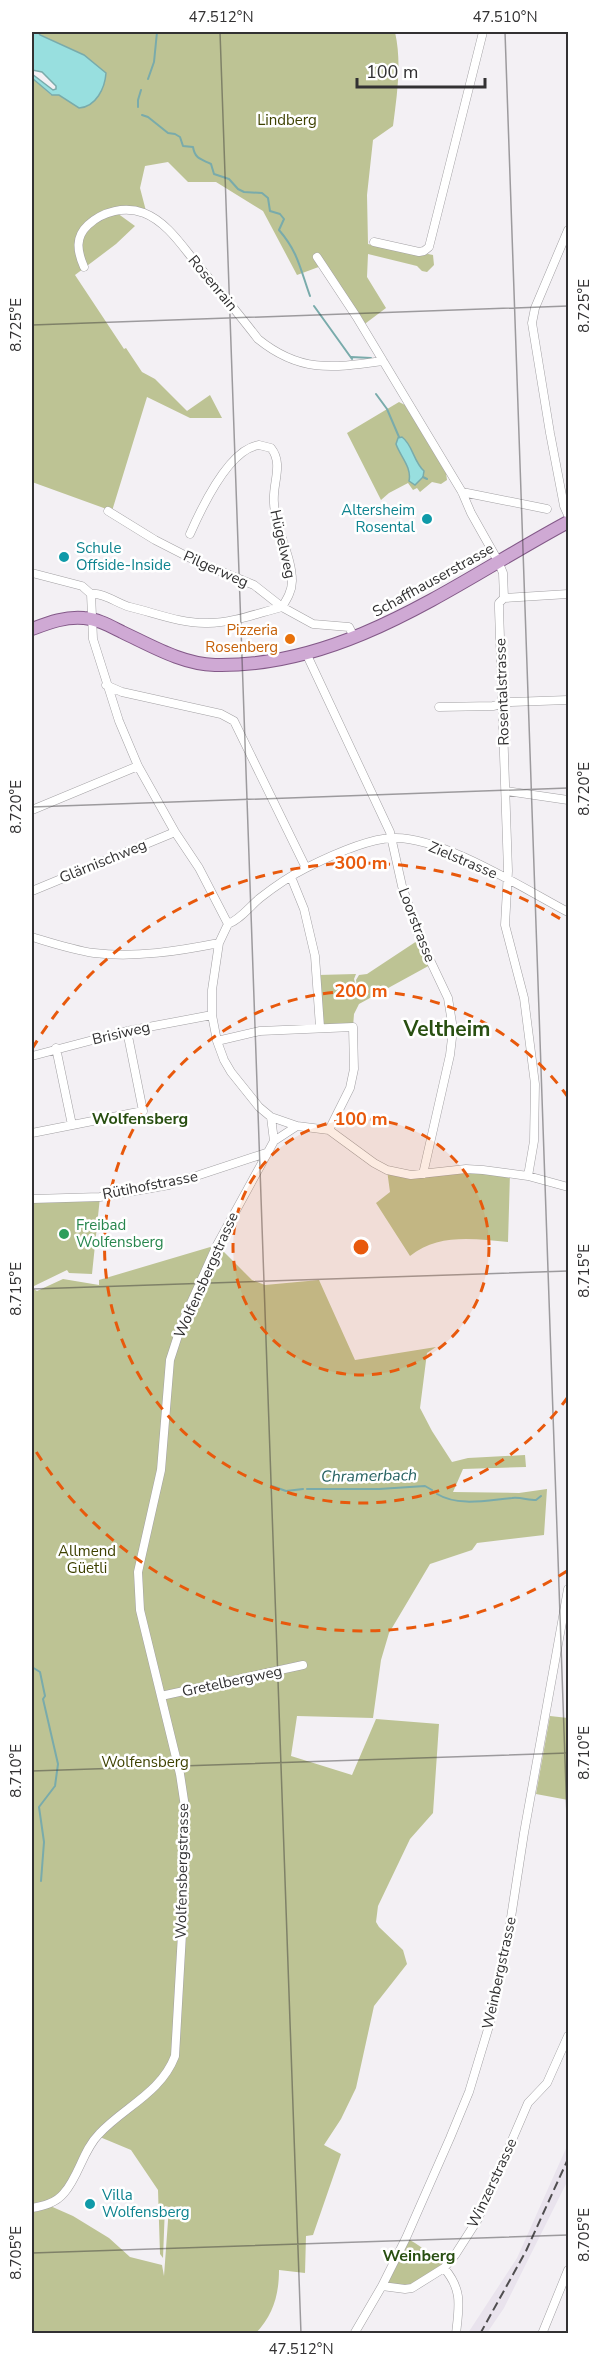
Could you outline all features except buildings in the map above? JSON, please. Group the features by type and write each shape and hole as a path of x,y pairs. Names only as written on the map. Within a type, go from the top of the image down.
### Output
{"main road":[{"name":"Schaffhauserstrasse","path":"32,629 62,619 92,619 171,655 203,664 247,663 306,652 354,637 400,617 568,522"}],"street":[{"path":"374,242 419,252 429,247 483,32"},
{"name":"Rosenrain","path":"84,267 78,254 78,241 89,224 107,213 124,210 143,213 166,228 258,339 272,351 293,362 310,366 345,366 382,361"},
{"path":"568,230 537,303 532,323 550,434 564,506 568,515"},
{"name":"Rosentalstrasse","path":"317,257 462,492 502,573 504,597 499,609 508,880 505,925 524,998 535,1084 535,1130 528,1176"},
{"name":"Hügelweg","path":"189,534 216,484 243,452 247,448 259,445 271,448 278,460 274,506 292,583 290,593 282,607"},
{"path":"462,492 547,509"},
{"name":"Pilgerweg","path":"108,511 155,540 198,562 254,585 282,607 313,624 350,627 354,637"},
{"path":"32,573 82,586 91,594 93,639 106,685 138,766 175,832 199,868 228,924 219,943 212,990 212,1015 217,1041 224,1060 253,1100 270,1118 297,1126 329,1130 387,1170 411,1175 475,1169 528,1176 568,1186"},
{"path":"91,594 96,593 118,604 206,623 230,621 282,607"},
{"path":"504,597 568,594"},
{"name":"Loorstrasse","path":"306,652 308,662 390,832 402,886 420,939 448,998 453,1029 450,1055 423,1174"},
{"path":"106,685 122,692 221,714 234,722 306,868"},
{"path":"439,707 493,706 568,700"},
{"path":"32,810 138,766"},
{"path":"506,791 568,800"},
{"name":"Glärnischweg","path":"32,891 175,832"},
{"name":"Zielstrasse","path":"228,924 236,921 261,897 306,868 333,855 391,838 427,844 458,855 568,912"},
{"path":"291,877 304,909 315,956 320,1027"},
{"path":"32,936 95,953 128,955 219,943"},
{"name":"Brisiweg","path":"32,1056 127,1031 212,1015"},
{"path":"217,1041 260,1030 353,1026 354,1069 350,1088 329,1130"},
{"path":"32,1133 144,1109 127,1031"},
{"path":"56,1048 72,1125"},
{"path":"270,1118 274,1141 297,1126"},
{"name":"Wolfensbergstrasse","path":"32,2208 47,2205 64,2194 98,2134 150,2092 169,2071 175,2056 184,1899 185,1807 180,1774 144,1629 138,1586 142,1547 161,1470 170,1360 182,1323 217,1245 274,1141"},
{"name":"Rütihofstrasse","path":"32,1198 99,1197 169,1185 266,1153"},
{"path":"32,1193 43,1198"},
{"name":"Weinbergstrasse","path":"354,2334 382,2286 450,2138 469,2092 489,2026 503,1961 568,1589"},
{"name":"Gretelbergweg","path":"161,1696 303,1665"},
{"name":"Winzerstrasse","path":"382,2286 412,2288 444,2268 478,2219 528,2103 547,2083 568,2036"},
{"path":"444,2268 456,2285 458,2294 456,2334"},
{"path":"542,2334 568,2270"}],"shaded area":[{"path":"568,2144 568,2180 504,2308 487,2333 468,2333 517,2258"}],"green space":[{"name":"Lindberg","path":"38,32 395,32 398,67 395,114 393,126 373,140 367,195 368,244 419,256 433,255 434,265 427,272 417,266 368,254 367,277 386,308 362,326 324,265 297,275 263,211 216,182 188,182 168,162 145,166 140,188 146,211 117,213 135,226 116,244 75,275 142,372 155,379 187,411 210,395 222,418 190,418 147,397 112,511 32,482 32,78 51,95 59,95 66,100 104,82 105,73 84,55"},
{"path":"399,402 405,405 446,473 447,480 441,484 432,482 420,492 417,488 413,490 408,483 381,500 347,433"},
{"path":"420,939 432,964 359,1004 354,1014 353,1027 320,1027 318,975 356,974 354,979 358,993 356,980 359,975 367,974"},
{"path":"466,1169 510,1173 508,1242 457,1239 432,1244 410,1256 376,1203 390,1192 387,1170 411,1175"},
{"name":"Freibad Wolfensberg","path":"100,1197 92,1274 69,1273 67,1270 32,1287 32,1199"},
{"name":"Allmend Güetli","path":"217,1245 252,1280 265,1285 319,1280 355,1360 436,1347 427,1353 420,1408 452,1462 468,1458 525,1455 526,1467 463,1469 453,1492 519,1493 547,1489 544,1535 477,1543 472,1550 430,1564 389,1633 381,1660 373,1718 297,1716 291,1756 352,1775 376,1719 439,1724 433,1813 410,1839 378,1906 376,1922 403,1950 407,1964 374,2006 356,2088 341,2119 324,2145 341,2154 313,2235 306,2236 305,2273 279,2270 274,2304 267,2319 256,2333 32,2333 32,1288 37,1291 63,1279 99,1285 99,1280","holes":["95,2135 131,2150 158,2190 160,2254 163,2258 165,2206 169,2207 164,2276 162,2265 130,2257 109,2238 73,2216 48,2205 64,2194"]},
{"path":"550,1716 568,1718 568,1800 536,1794"},
{"path":"406,2238 436,2256 441,2257 450,2251 455,2255 427,2279 410,2286 390,2288 384,2280"}],"water":[{"path":"32,32 38,32 84,55 106,73 102,90 95,100 79,108 59,95 52,95 32,78 32,74 53,90 56,89 56,86 42,72 32,70"},
{"path":"402,437 409,444 417,463 424,471 423,477 415,485 409,481 407,466 396,444 398,438"}],"waterway":[{"path":"148,79 154,62 157,32"},
{"path":"138,107 141,90"},
{"path":"142,115 168,133 180,137 183,146 193,147 201,160 211,164 214,174 229,179 244,192 262,193 268,198 270,211 280,214 284,219 279,230 295,253 310,296"},
{"path":"314,306 352,359"},
{"path":"351,357 371,358"},
{"path":"376,394 387,409 399,437"},
{"path":"423,477 427,479"},
{"name":"Chramerbach","path":"272,1486 286,1491 303,1489"},
{"name":"Chramerbach","path":"307,1489 379,1489 425,1486 432,1490"},
{"name":"Chramerbach","path":"437,1494 464,1502 515,1498 536,1500 541,1496"},
{"path":"32,1667 40,1672 45,1696 43,1699 58,1764 55,1786 39,1807 44,1842 41,1881"}],"railway":[{"path":"480,2334 526,2251 568,2159"}],"place":[{"name":"Altersheim Rosental","path":"427,519"},
{"name":"Schule Offside-Inside","path":"64,557"},
{"name":"Pizzeria Rosenberg","path":"290,639"},
{"name":"Freibad Wolfensberg","path":"64,1234"},
{"name":"Villa Wolfensberg","path":"90,2204"}],"district":[{"name":"Veltheim","path":"447,1029"},
{"name":"Wolfensberg","path":"140,1119"},
{"name":"Weinberg","path":"419,2256"}]}
